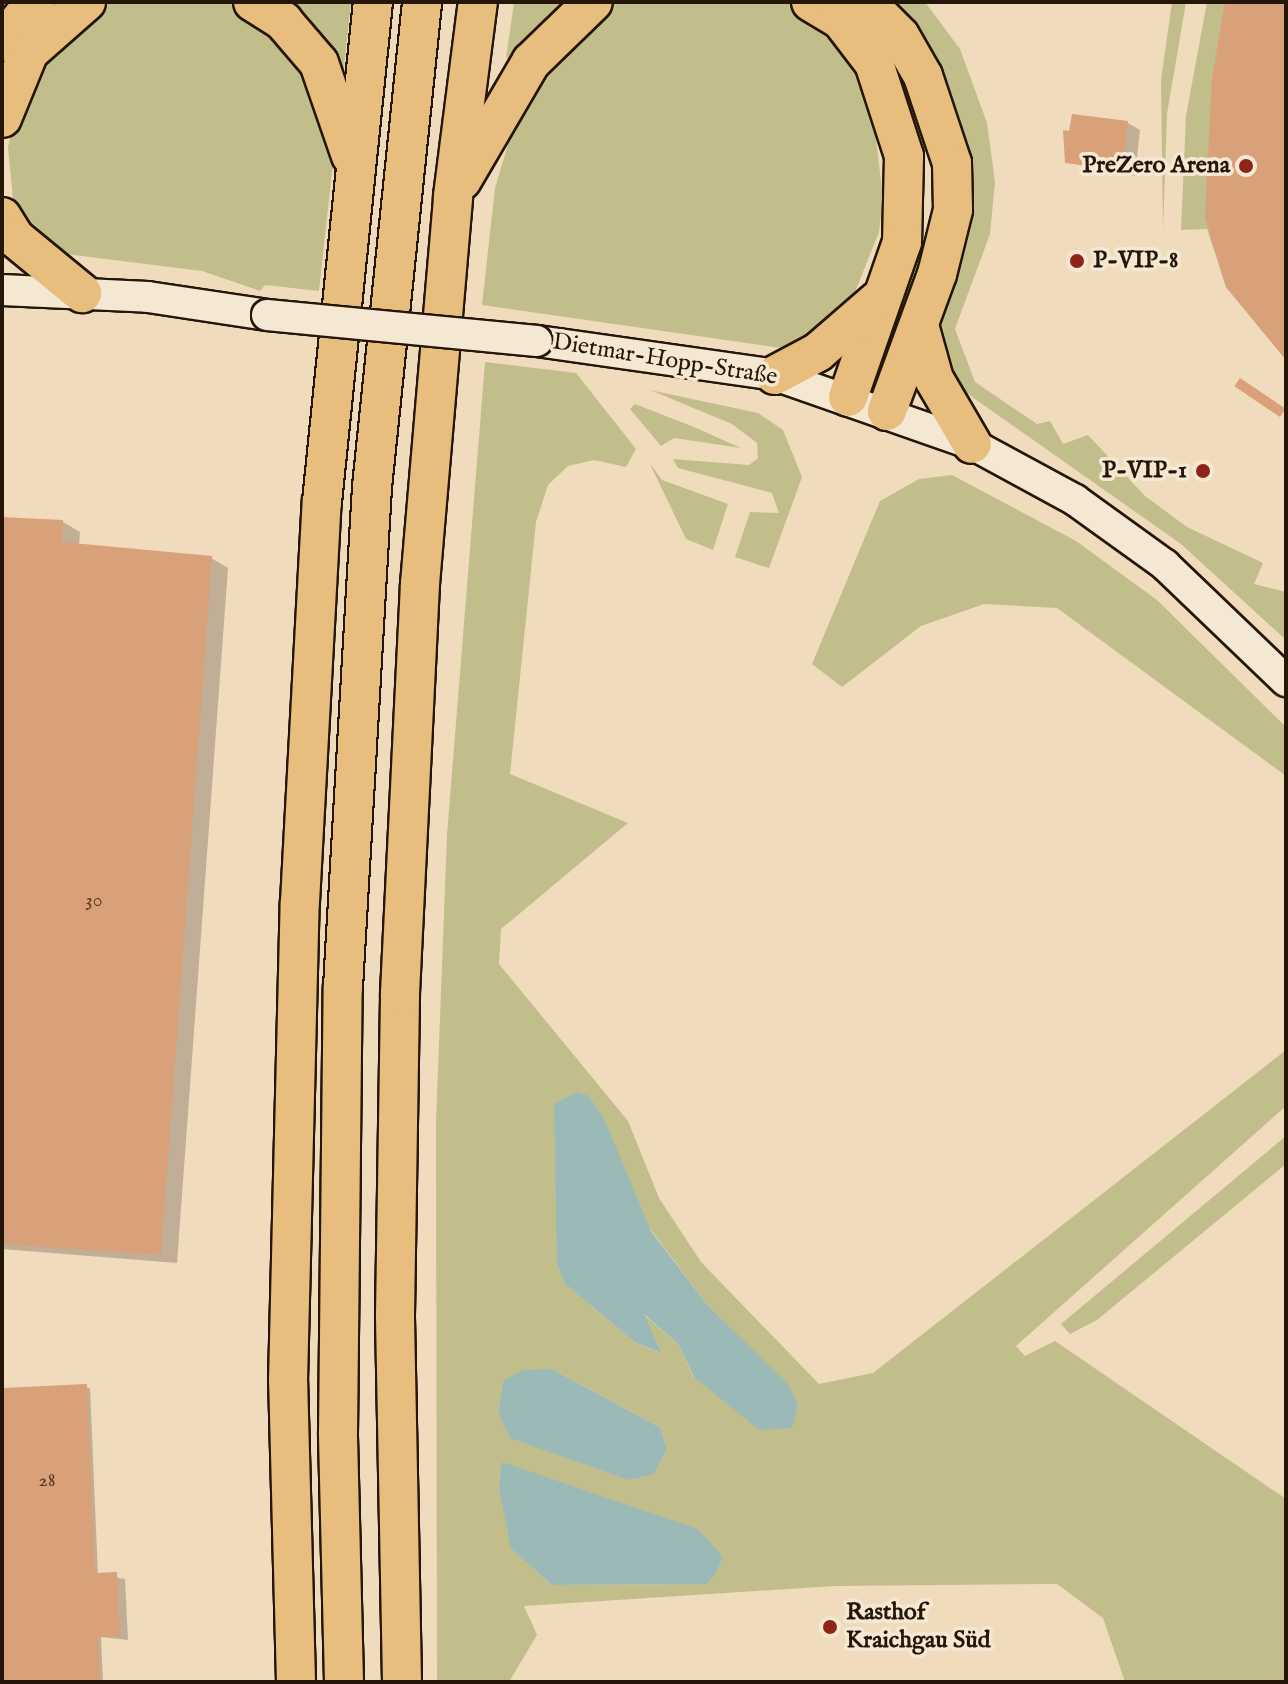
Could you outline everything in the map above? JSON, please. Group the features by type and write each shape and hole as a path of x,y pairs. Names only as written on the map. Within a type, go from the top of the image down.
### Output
{"highway":[{"path":"2,42 35,2"},
{"path":"2,118 29,52 86,2"},
{"path":"253,2 283,21 319,63 353,163"},
{"path":"296,1682 288,1381 300,902 322,502 353,163 373,2"},
{"path":"344,1682 343,987 377,426 422,2"},
{"path":"402,1682 395,1330 400,993 420,584 453,196 478,2"},
{"path":"453,196 531,62 593,2"},
{"path":"811,2 841,20 874,63 894,108 907,199 886,292 848,397"},
{"path":"866,2 900,36 923,76 952,163 953,210 919,325 887,411"},
{"path":"2,217 15,238 82,293"},
{"path":"775,375 827,345 886,292"},
{"path":"919,325 934,379 972,444"},
{"path":"289,1682 294,1633"}],"street":[{"name":"Dietmar-Hopp-Straße","path":"2,290 82,293 267,315 537,341 775,375 848,397 972,444 1075,500 1165,565 1286,681"}],"shaded area":[{"path":"105,2 238,2 296,50 334,154 319,291 265,285 260,291 202,271 58,253 14,210 8,147 24,79"},
{"path":"277,2 351,2 342,85"},
{"path":"514,2 567,2 506,59"},
{"path":"617,2 795,2 853,59 874,123 883,197 879,232 845,317 788,349 482,305 495,188 521,101 596,13"},
{"path":"887,2 925,2 960,49 987,123 995,182 990,234 955,329 975,382 1037,424 1050,421 1063,444 1088,435 1145,496 1187,527 1263,563 1254,584 1286,592 1286,640 1181,544 958,387 940,325 968,162 941,72"},
{"path":"1172,2 1186,2 1167,114 1163,232 1161,80"},
{"name":"PreZero Arena","path":"1207,2 1286,2 1286,360 1226,287 1207,229 1181,230 1186,116"},
{"path":"485,362 576,373 636,449 626,467 594,460 568,466 548,485 536,522 510,774 628,823 501,929 499,964 628,1121 659,1198 701,1262 819,1384 873,1373 1286,1050 1286,1106 1016,1346 1025,1356 1055,1341 1286,1499 1286,1682 1125,1682 1103,1618 1057,1584 835,1586 524,1606 537,1635 509,1682 437,1682 436,1123 447,835","holes":["599,1113 640,1215 709,1307 694,1378 678,1344 642,1313 660,1353 636,1343 564,1283 557,1264","552,1369 661,1428 667,1450 654,1474 498,1412 503,1381","511,1549 706,1584 552,1585"]},
{"path":"650,390 758,413 783,430 802,477 769,568 735,557 750,512 779,513 772,493 678,468 673,459 749,465 758,458 757,443 732,424"},
{"path":"635,404 741,448 674,438 661,446 630,409"},
{"path":"649,462 662,480 728,504 713,550 686,539"},
{"path":"952,475 1076,541 1157,600 1286,727 1286,776 1057,608 984,604 921,626 842,687 812,664 880,501 919,479"},
{"path":"1286,1136 1286,1164 1097,1320 1070,1334 1061,1324"}],"water":[{"path":"577,1092 589,1096 605,1121 651,1231 709,1307 788,1384 798,1405 792,1428 759,1430 694,1377 678,1344 644,1314 661,1353 636,1343 564,1283 557,1264 554,1104"},
{"path":"552,1369 661,1428 667,1450 654,1474 629,1480 510,1438 498,1412 503,1381 523,1370"},
{"path":"502,1462 698,1529 723,1557 714,1576 706,1584 552,1585 511,1549 499,1489"}],"building":[{"name":"PreZero Arena","path":"1225,2 1286,2 1286,360 1226,287 1205,217 1212,78"},
{"path":"1072,114 1128,121 1122,170 1065,163 1063,130 1069,131"},
{"path":"1240,378 1286,409 1280,417 1234,386"},
{"path":"2,517 63,520 62,542 212,556 161,1255 2,1244"},
{"path":"87,1384 95,1573 117,1572 120,1637 98,1637 100,1682 2,1682 2,1388"}],"place":[{"name":"PreZero Arena","path":"1246,166"},
{"name":"P-VIP-8","path":"1077,261"},
{"name":"P-VIP-1","path":"1203,471"},
{"name":"Rasthof Kraichgau Süd","path":"830,1627"}]}
